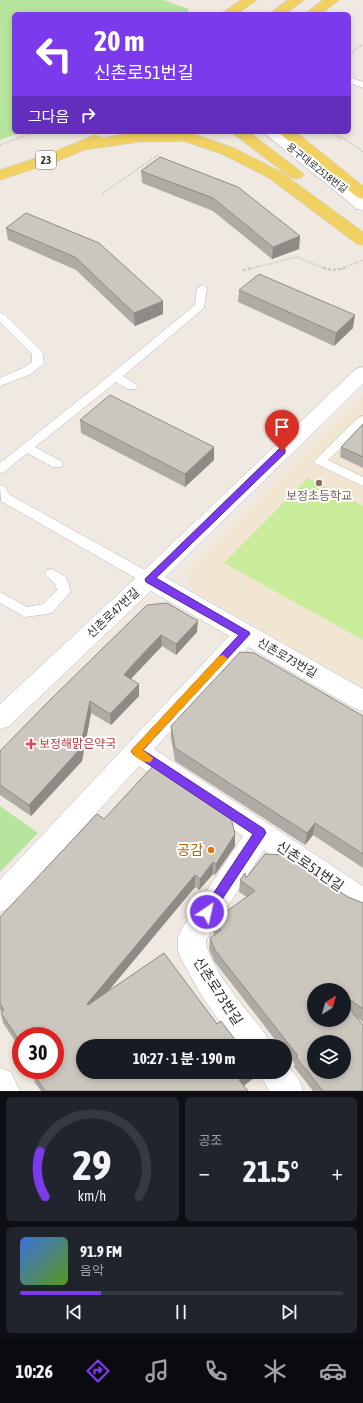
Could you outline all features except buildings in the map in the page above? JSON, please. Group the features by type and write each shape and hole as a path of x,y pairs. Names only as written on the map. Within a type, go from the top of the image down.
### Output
{"main road":[{"path":"231,12 250,0"},
{"path":"315,12 332,0"},
{"path":"280,12 294,6"},
{"path":"57,156 70,146 95,134"},
{"name":"23","path":"0,175 57,156 76,138 101,134"},
{"path":"242,134 363,224"},
{"path":"288,134 363,194"},
{"path":"76,138 185,136 228,151 275,175 363,240"}],"street":[{"name":"용구대로2518번길","path":"274,134 363,204"},
{"name":"신촌로47번길","path":"0,720 363,373"},
{"name":"신촌로73번길","path":"149,579 363,701"},
{"path":"0,899 246,634"},
{"name":"신촌로51번길","path":"136,751 363,901"},
{"name":"신촌로73번길","path":"250,1039 213,988 192,951 192,937 260,833"},
{"path":"279,1079 288,1091"},
{"path":"0,1083 5,1091"}],"lane":[{"path":"351,81 363,85"},
{"path":"0,470 200,306 202,288"},
{"path":"0,316 38,353 38,363 27,372 0,382"},
{"path":"115,377 132,386"},
{"path":"363,420 320,461 363,482"},
{"path":"27,448 57,464"},
{"path":"2,496 149,579"},
{"path":"0,597 25,612 47,609 64,591 61,581 52,574"}],"path":[{"path":"351,53 363,44"},
{"path":"0,145 30,134"},
{"path":"335,134 360,149 363,153"},
{"path":"102,194 155,157"},
{"path":"243,270 297,257 305,258 329,270 339,270 363,260"}],"shaded area":[{"name":"보정초등학교","path":"363,395 363,688 193,590 185,571"}],"green space":[{"path":"0,0 163,0 189,9 187,12 12,12 12,134 16,134 0,140"},
{"path":"308,478 363,506 363,640 224,563"},
{"path":"0,806 38,833 0,872"}],"slow traffic":[{"path":"147,758 136,751 223,659"}],"place":[{"name":"보정초등학교","path":"319,483"},
{"name":"보정해맑은약국","path":"31,744"},
{"name":"공감","path":"211,850"}],"route":[{"path":"207,912 260,833 136,751 246,634 149,579 282,451"}]}
